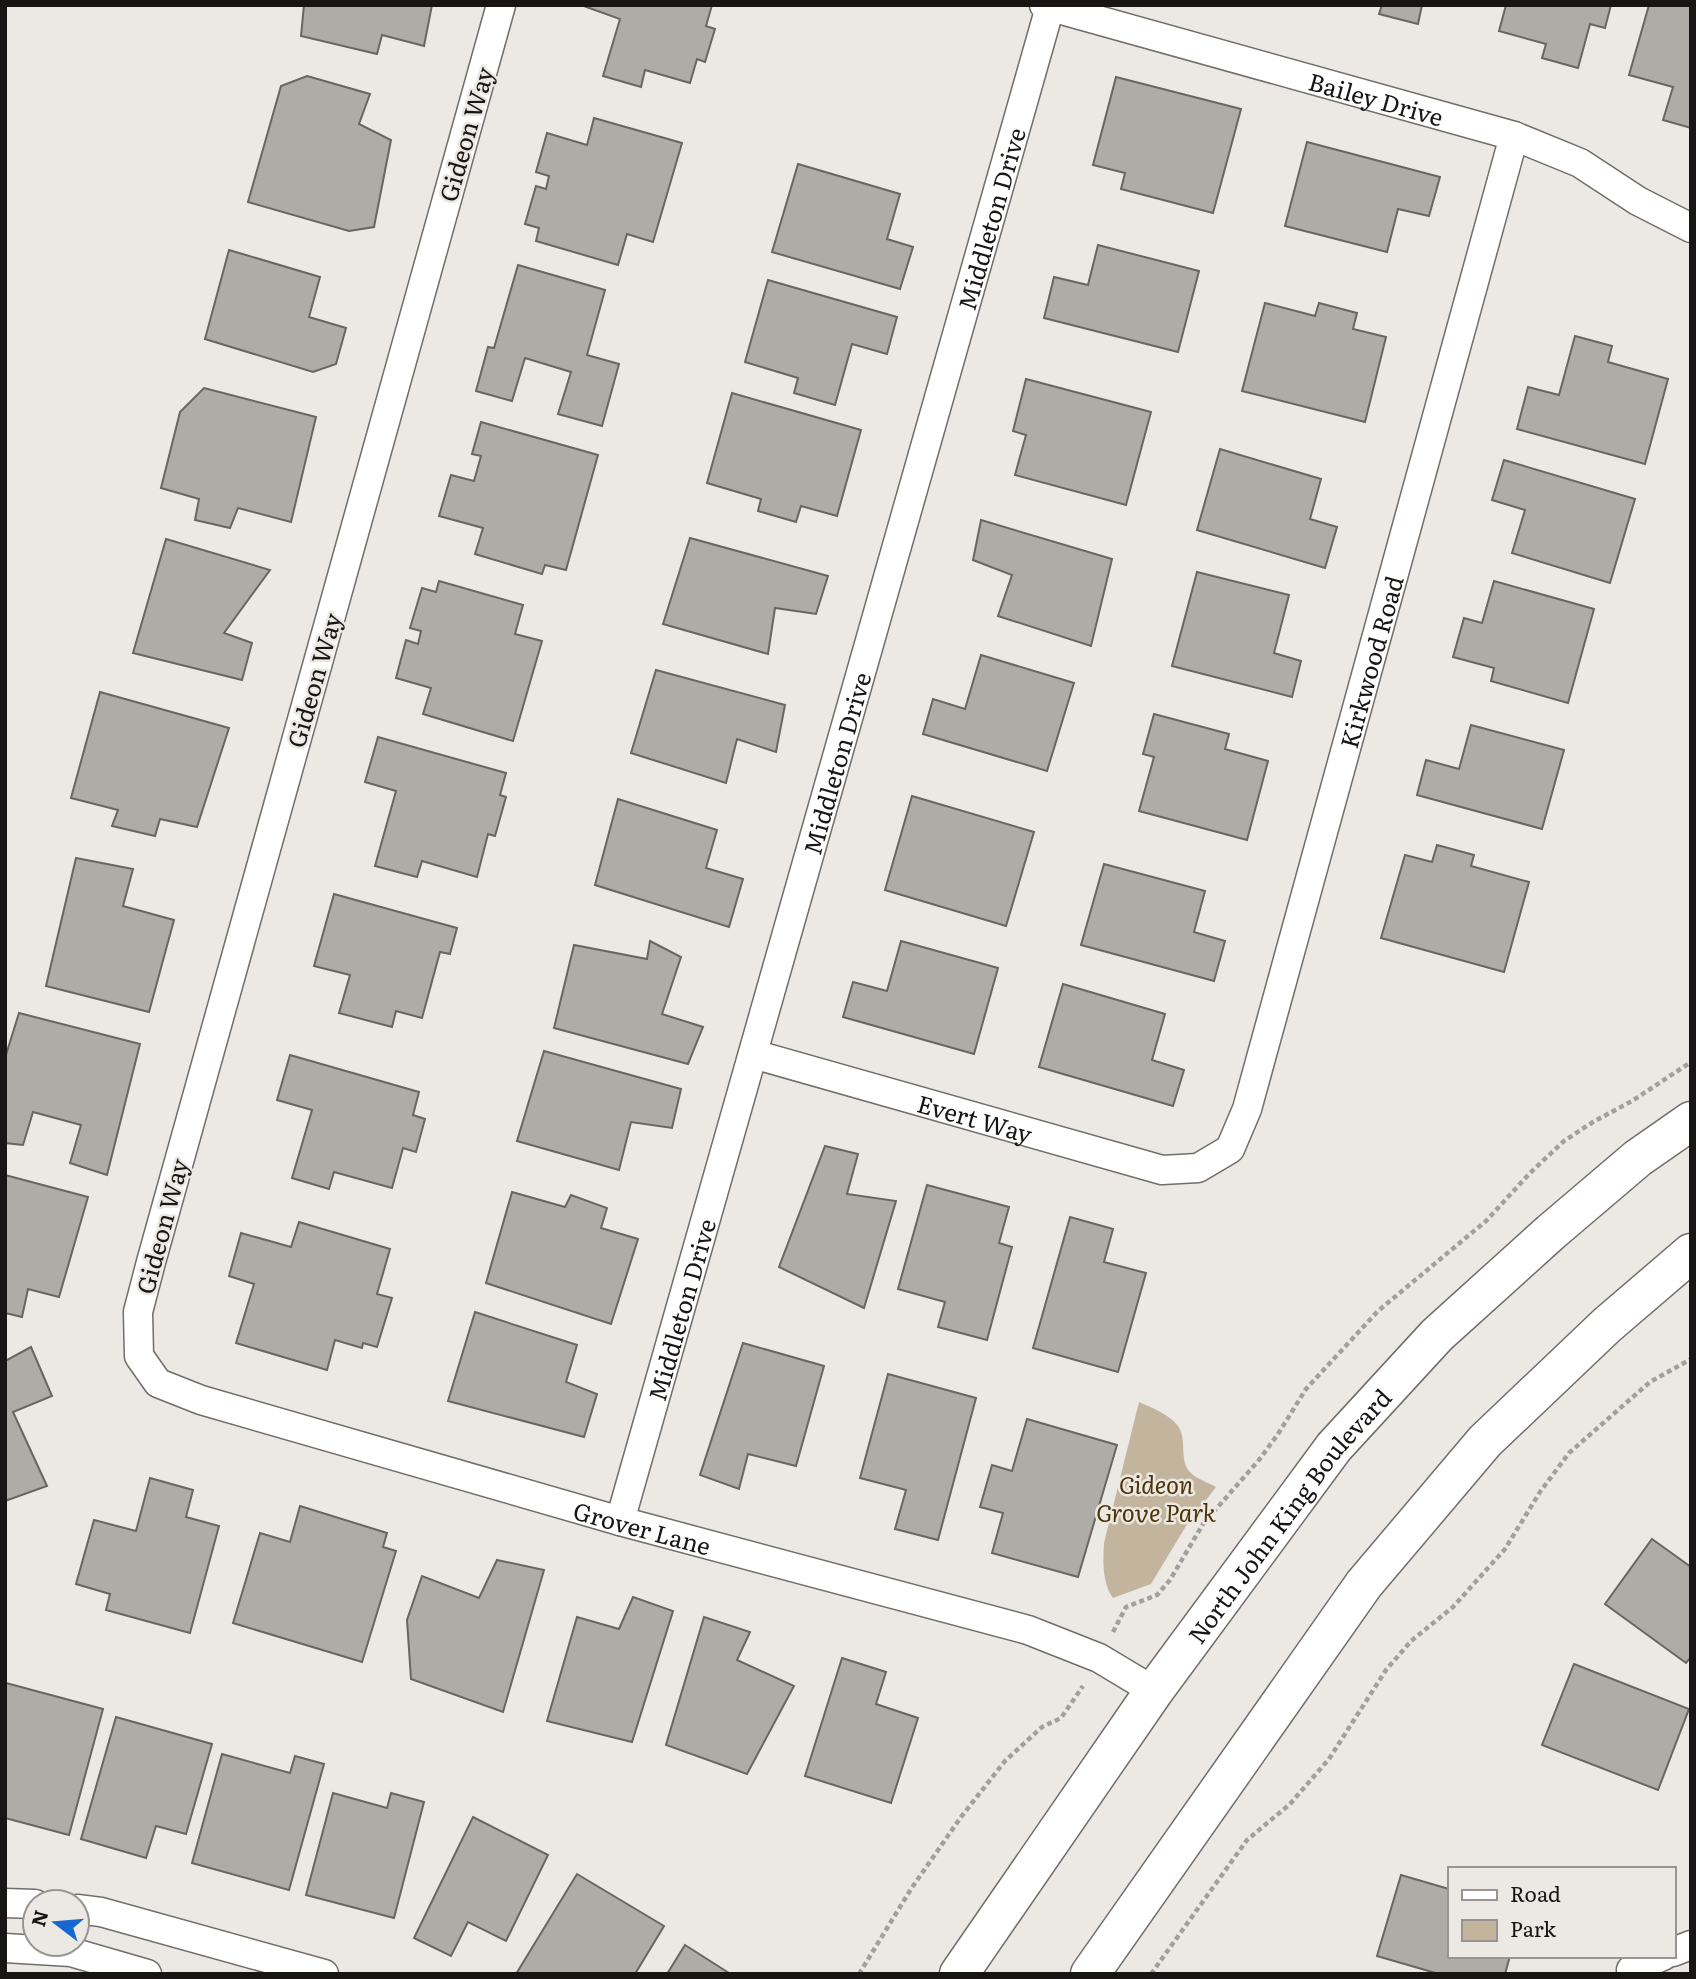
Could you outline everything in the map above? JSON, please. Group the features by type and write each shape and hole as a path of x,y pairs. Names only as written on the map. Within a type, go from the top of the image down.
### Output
{"main road":[{"name":"North John King Boulevard","path":"959,1974 1154,1691 1334,1447 1437,1335 1628,1166 1691,1121"},
{"path":"1090,1974 1364,1584 1485,1441 1607,1325 1691,1253"}],"street":[{"name":"Gideon Way","path":"139,1356 138,1312 151,1262 501,5"},
{"name":"Bailey Drive","path":"1047,6 1514,136 1580,163 1638,201 1691,229"},
{"name":"Middleton Drive","path":"620,1521 1047,6"},
{"name":"Kirkwood Road","path":"1198,1168 1230,1149 1247,1109 1514,136"},
{"name":"Evert Way","path":"753,1054 1162,1170 1198,1168"},
{"name":"Grover Lane","path":"139,1356 158,1383 201,1400 620,1521 1028,1630 1099,1658 1154,1691"},
{"path":"91,1911 324,1974"},
{"path":"5,1948 71,1952 147,1974"},
{"path":"1631,1970 1658,1958"}],"path":[{"path":"1112,1633 1126,1607 1157,1595 1170,1580 1202,1524 1265,1451 1306,1389 1378,1311 1486,1221 1530,1172 1564,1141 1691,1062"},
{"path":"1151,1974 1247,1840 1290,1804 1329,1759 1386,1670 1410,1641 1453,1607 1505,1549 1540,1492 1569,1453 1650,1382 1691,1359"},
{"path":"859,1974 911,1889 961,1817 1005,1761 1042,1727 1061,1718 1085,1682"}],"green space":[{"name":"Gideon Grove Park","path":"1139,1402 1170,1418 1178,1426 1187,1468 1196,1477 1216,1487 1186,1526 1151,1584 1113,1598 1105,1578 1104,1543"}],"building":[{"path":"304,5 432,5 424,46 382,35 377,54 301,36"},
{"path":"581,5 712,5 706,26 715,29 705,62 697,59 690,83 645,70 641,87 603,76 620,19"},
{"path":"1382,5 1422,5 1418,24 1379,14"},
{"path":"1506,5 1611,5 1605,28 1590,24 1578,68 1542,58 1546,44 1499,31"},
{"path":"1649,5 1691,5 1691,128 1663,120 1673,87 1629,75"},
{"path":"307,76 370,94 359,124 391,140 374,227 349,231 248,202 281,86"},
{"path":"1116,77 1241,109 1213,213 1121,189 1125,173 1093,165"},
{"path":"594,118 682,143 653,242 627,234 618,265 536,241 539,228 525,224 536,186 546,189 549,176 536,172 547,133 587,145"},
{"path":"1307,142 1440,177 1429,216 1398,209 1387,252 1285,226"},
{"path":"798,164 900,194 887,239 913,247 900,289 772,252"},
{"path":"1098,245 1199,271 1178,352 1044,318 1054,277 1088,285"},
{"path":"229,250 320,277 309,317 346,328 336,364 313,372 205,339"},
{"path":"518,265 605,290 587,355 619,364 602,426 558,414 571,372 525,358 512,401 476,391 488,347 494,348"},
{"path":"768,280 897,317 887,354 852,344 835,405 794,393 798,378 745,362"},
{"path":"1265,303 1315,316 1319,303 1357,313 1353,329 1386,337 1365,422 1242,391"},
{"path":"1575,336 1612,346 1608,362 1668,379 1645,464 1517,429 1528,387 1559,395"},
{"path":"1026,379 1151,412 1126,505 1015,475 1026,435 1013,431"},
{"path":"204,388 316,417 291,522 238,508 230,528 195,520 199,499 161,488 180,412"},
{"path":"732,393 861,430 837,516 801,506 796,522 758,511 761,499 707,483"},
{"path":"481,422 598,455 566,570 545,565 542,574 475,554 483,528 439,516 451,475 474,481 481,456 472,454"},
{"path":"1220,449 1321,479 1310,519 1337,527 1325,568 1197,530"},
{"path":"1504,460 1635,499 1610,583 1512,553 1525,510 1492,500"},
{"path":"981,520 1112,559 1091,646 998,616 1012,575 973,560"},
{"path":"690,538 828,576 816,614 775,608 768,654 663,624"},
{"path":"166,539 270,570 224,633 252,643 242,680 133,653"},
{"path":"1197,572 1289,595 1274,653 1301,661 1292,697 1172,666"},
{"path":"439,581 523,605 515,634 542,641 513,741 423,714 431,688 396,678 406,640 418,644 421,631 410,628 422,588 436,592"},
{"path":"1494,581 1594,609 1568,703 1491,681 1494,668 1453,657 1464,618 1482,623"},
{"path":"981,655 1074,683 1047,771 923,734 933,699 965,709"},
{"path":"656,670 785,705 776,752 737,739 726,783 631,753"},
{"path":"100,692 229,728 197,827 160,819 155,836 112,826 118,810 71,798"},
{"path":"1154,714 1229,734 1225,749 1268,761 1247,840 1139,811 1154,757 1143,754"},
{"path":"1471,725 1564,750 1542,829 1417,795 1426,760 1459,769"},
{"path":"378,737 506,773 500,795 506,797 495,836 488,834 477,877 422,861 417,877 375,866 396,791 365,782"},
{"path":"912,796 1034,832 1006,926 885,890"},
{"path":"618,799 717,830 706,868 743,879 729,927 595,885"},
{"path":"1437,845 1474,855 1471,866 1529,882 1504,972 1381,938 1405,855 1432,862"},
{"path":"76,858 133,869 123,906 174,920 149,1012 46,986"},
{"path":"1104,864 1205,891 1194,932 1225,941 1214,981 1081,945"},
{"path":"334,894 457,928 450,954 440,952 422,1018 396,1011 392,1027 339,1013 350,975 314,966"},
{"path":"650,941 681,957 662,1014 703,1027 688,1064 554,1028 574,945 647,959"},
{"path":"901,941 998,968 974,1054 843,1017 853,982 887,991"},
{"path":"1063,984 1165,1014 1152,1060 1184,1070 1173,1106 1039,1067"},
{"path":"19,1013 140,1044 107,1175 70,1163 81,1125 33,1112 23,1145 5,1143 5,1058"},
{"path":"544,1051 681,1089 672,1128 631,1122 619,1170 517,1141"},
{"path":"290,1055 419,1092 413,1115 425,1119 416,1152 403,1148 392,1188 334,1172 329,1189 292,1178 312,1110 277,1100"},
{"path":"825,1146 858,1154 847,1194 896,1201 864,1308 779,1267"},
{"path":"5,1175 88,1197 59,1297 28,1289 22,1317 5,1313"},
{"path":"927,1185 1009,1207 999,1243 1012,1247 987,1340 938,1327 945,1302 898,1289"},
{"path":"512,1192 565,1207 571,1195 607,1208 601,1228 638,1239 611,1324 486,1283"},
{"path":"1070,1217 1113,1229 1104,1262 1146,1273 1118,1372 1033,1348"},
{"path":"299,1222 390,1249 377,1294 392,1298 377,1347 363,1343 362,1348 335,1340 327,1370 236,1343 254,1284 229,1276 241,1233 291,1247"},
{"path":"475,1312 577,1345 566,1382 597,1394 584,1437 448,1401"},
{"path":"743,1343 824,1366 796,1466 748,1454 739,1489 700,1475"},
{"path":"31,1347 52,1396 13,1412 47,1486 5,1501 5,1361"},
{"path":"888,1374 976,1398 938,1540 895,1529 906,1490 860,1478"},
{"path":"1027,1419 1117,1445 1078,1577 992,1553 1003,1513 980,1507 992,1465 1012,1471"},
{"path":"150,1478 193,1490 186,1517 219,1526 190,1633 106,1610 110,1594 76,1584 94,1520 136,1531"},
{"path":"300,1506 387,1533 383,1547 396,1551 362,1662 233,1623 260,1533 290,1542"},
{"path":"1652,1539 1691,1567 1691,1657 1686,1663 1605,1604"},
{"path":"497,1560 544,1570 503,1712 411,1679 407,1620 422,1576 479,1598"},
{"path":"633,1597 673,1611 632,1742 547,1721 577,1617 619,1629"},
{"path":"704,1617 750,1632 737,1660 794,1686 747,1774 666,1745"},
{"path":"842,1658 886,1672 876,1704 918,1718 891,1803 805,1776"},
{"path":"1574,1664 1689,1709 1658,1790 1542,1745"},
{"path":"6,1683 103,1709 69,1835 5,1818"},
{"path":"116,1717 212,1744 186,1834 156,1826 146,1858 81,1839"},
{"path":"222,1754 290,1773 295,1756 324,1764 289,1890 192,1863"},
{"path":"333,1793 387,1808 391,1793 424,1802 394,1918 306,1895"},
{"path":"473,1817 548,1855 506,1941 468,1922 451,1956 414,1938"},
{"path":"577,1874 664,1926 635,1974 516,1974"},
{"path":"1401,1875 1448,1889 1448,1958 1509,1958 1505,1974 1439,1974 1377,1956"},
{"path":"685,1945 729,1973 729,1974 667,1974"}]}
